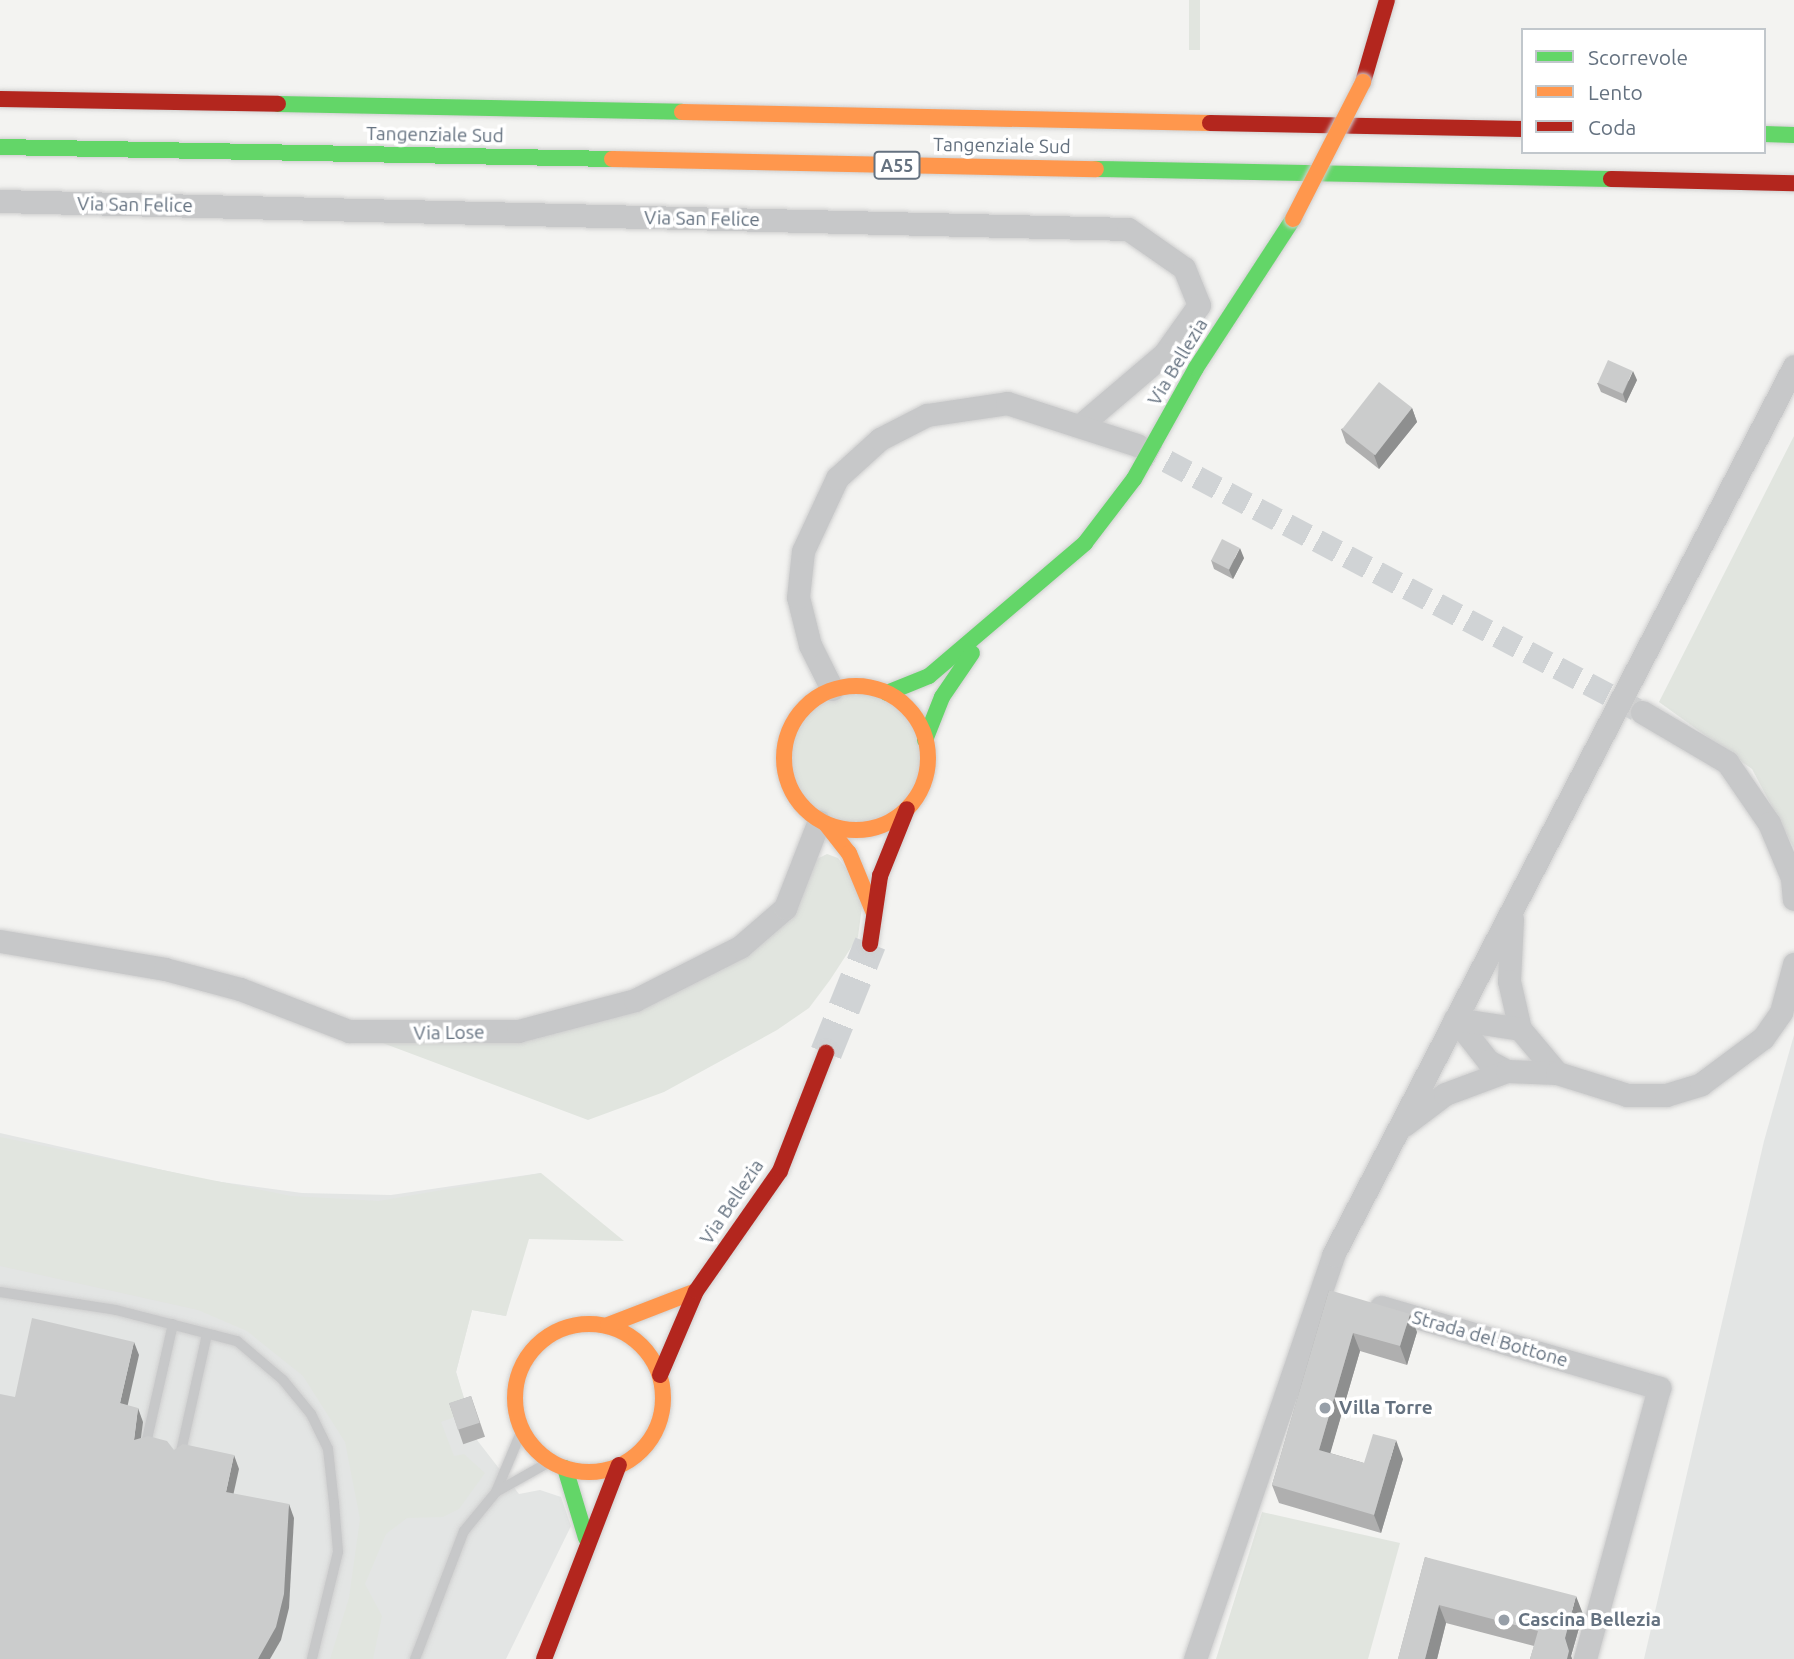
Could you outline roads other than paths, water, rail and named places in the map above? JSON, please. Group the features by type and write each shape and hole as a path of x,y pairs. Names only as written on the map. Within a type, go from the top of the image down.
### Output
{"main road":[{"name":"Via Bellezia","path":"887,693 929,676 987,632 1085,544 1135,479 1196,368 1293,219 1363,82 1387,0"},
{"name":"Tangenziale Sud","path":"0,99 1521,129"},
{"path":"1766,134 1794,135"},
{"name":"Tangenziale Sud","path":"0,147 1794,183"},
{"name":"Via Bellezia","path":"870,944 873,911 889,845 921,789 925,740 942,697 987,632"},
{"path":"832,690 860,686 887,693 915,717 925,740"},
{"name":"Via Bellezia","path":"832,690 794,719 783,762 802,807 823,822 849,853 873,911"},
{"path":"823,822 862,830 908,809"},
{"name":"Via Bellezia","path":"660,1376 696,1292 780,1171 826,1053"},
{"path":"586,1538 558,1465 522,1430 516,1383 540,1342 560,1329 608,1325 696,1292"},
{"path":"544,1659 586,1538 620,1465 655,1432 663,1408 660,1376 641,1344 608,1325"},
{"path":"558,1465 595,1471 620,1465"}],"street":[{"name":"Via San Felice","path":"0,201 1128,229 1184,268 1199,304 1164,354 1083,423"},
{"path":"1195,1659 1321,1290 1455,1019 1794,366"},
{"path":"832,690 810,645 798,597 809,528 837,478 880,439 956,407 1007,403 1083,423 1137,445"},
{"path":"1642,712 1727,762 1769,822 1792,878 1794,899"},
{"name":"Via Lose","path":"0,940 165,970 240,989 349,1031 518,1031 635,1000 740,947 785,908 823,822"},
{"path":"1512,909 1509,981 1520,1029 1557,1073"},
{"path":"1399,1129 1445,1094 1507,1071 1557,1073 1627,1095 1666,1095 1701,1084 1763,1038 1781,1012 1794,964"},
{"path":"1455,1019 1520,1029"},
{"path":"1455,1019 1488,1060 1507,1071"},
{"name":"Strada del Bottone","path":"1321,1290 1658,1388 1585,1659"}],"lane":[{"path":"0,1293 173,1324 237,1341 284,1380 311,1414 328,1449 338,1552 312,1659"},
{"path":"145,1448 173,1324"},
{"path":"180,1456 207,1334"},
{"path":"415,1659 464,1531 496,1492 522,1430"},
{"path":"496,1492 558,1465"}],"tunnel":[{"path":"1137,445 1636,709"},
{"path":"826,1053 870,944"}],"place":[{"name":"Villa Torre","path":"1325,1408"},
{"name":"Cascina Bellezia","path":"1504,1620"}]}
